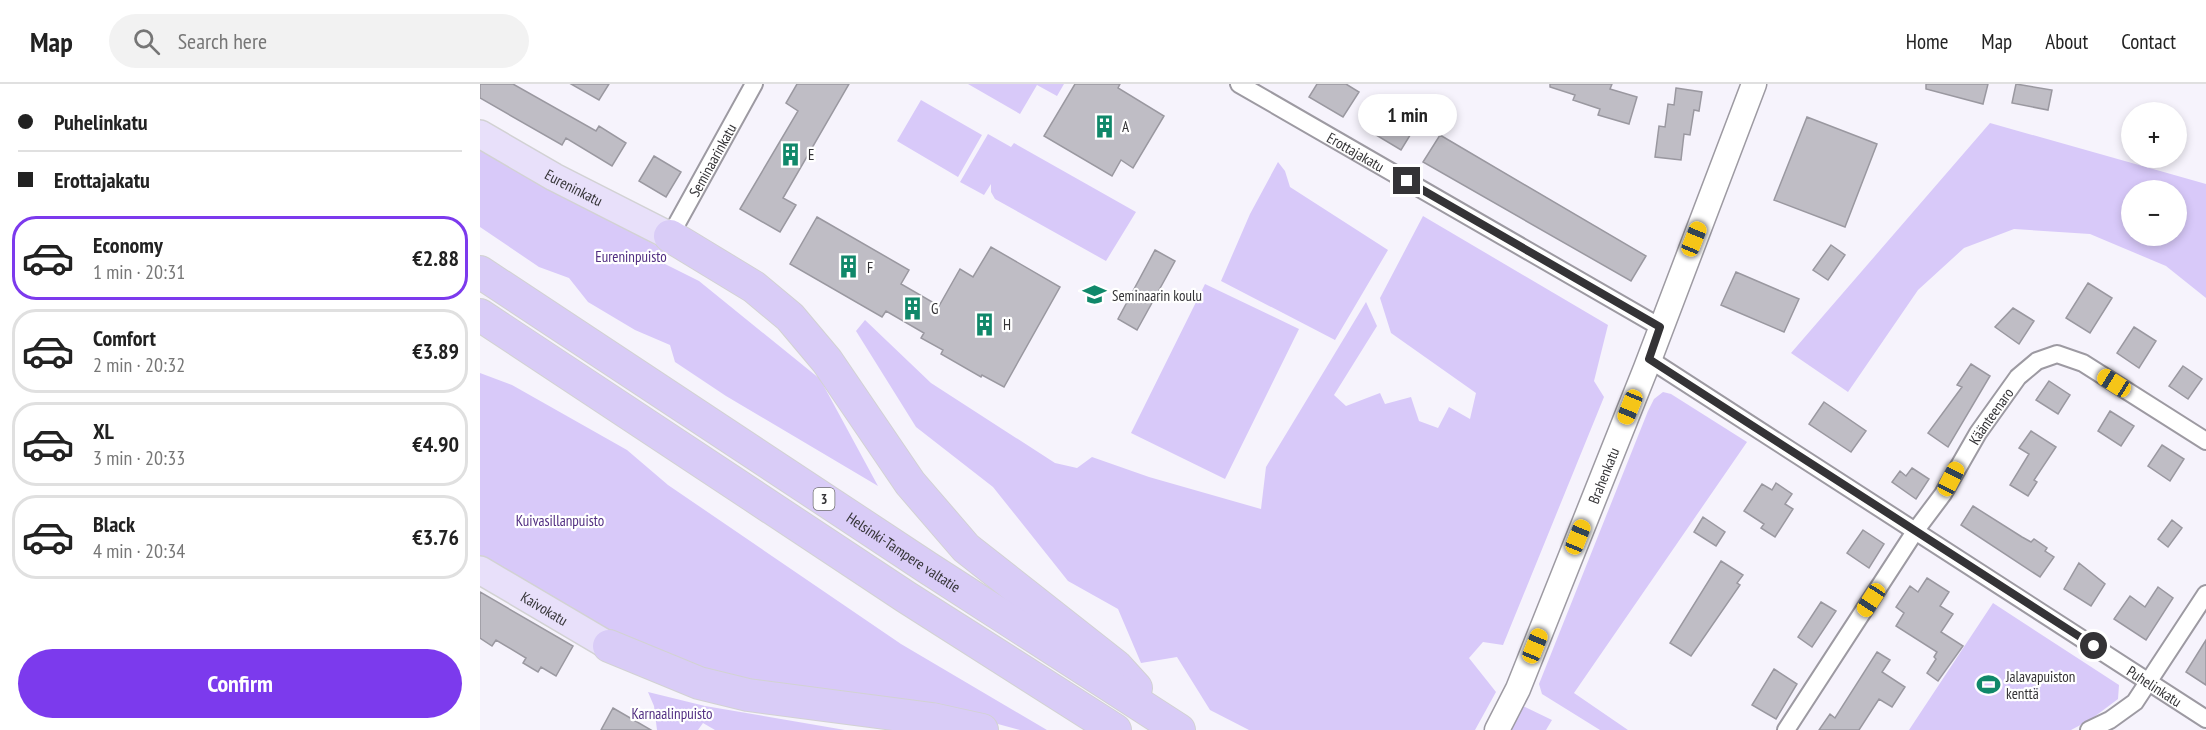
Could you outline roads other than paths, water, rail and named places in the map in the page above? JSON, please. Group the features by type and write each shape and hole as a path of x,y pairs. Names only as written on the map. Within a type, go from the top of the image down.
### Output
{"highway":[{"path":"670,236 754,287 790,317 827,361 910,483 966,548 1116,666 1174,727"},
{"name":"Helsinki-Tampere valtatie","path":"480,272 1174,727"},
{"name":"3","path":"480,315 906,597 1115,730"},
{"path":"609,646 699,683 748,695 933,719 982,730"}],"main road":[{"name":"Brahenkatu","path":"1497,730 1518,689 1649,359 1754,84"},
{"name":"Eureninkatu","path":"480,134 554,177 670,236"},
{"name":"Kaivokatu","path":"480,570 609,646"}],"street":[{"name":"Seminaarinkatu","path":"670,236 754,84"},
{"name":"Erottajakatu","path":"1239,84 1660,327"},
{"name":"Käänteenaro","path":"1786,730 1916,530 1943,494 1968,448 1999,402 2026,368 2057,354 2082,363 2206,441"},
{"name":"Puhelinkatu","path":"1649,359 2206,719"},
{"path":"2089,730 2124,711 2149,682 2206,594"}],"place":[{"name":"A","path":"1104,126"},
{"name":"E","path":"790,154"},
{"name":"F","path":"849,267"},
{"name":"Seminaarin koulu","path":"1094,295"},
{"name":"G","path":"913,308"},
{"name":"H","path":"985,324"},
{"name":"Jalavapuiston kenttä","path":"1988,685"}],"park label":[{"name":"Eureninpuisto","path":"631,256"},
{"name":"Kuivasillanpuisto","path":"560,520"},
{"name":"Karnaalinpuisto","path":"672,713"}]}
